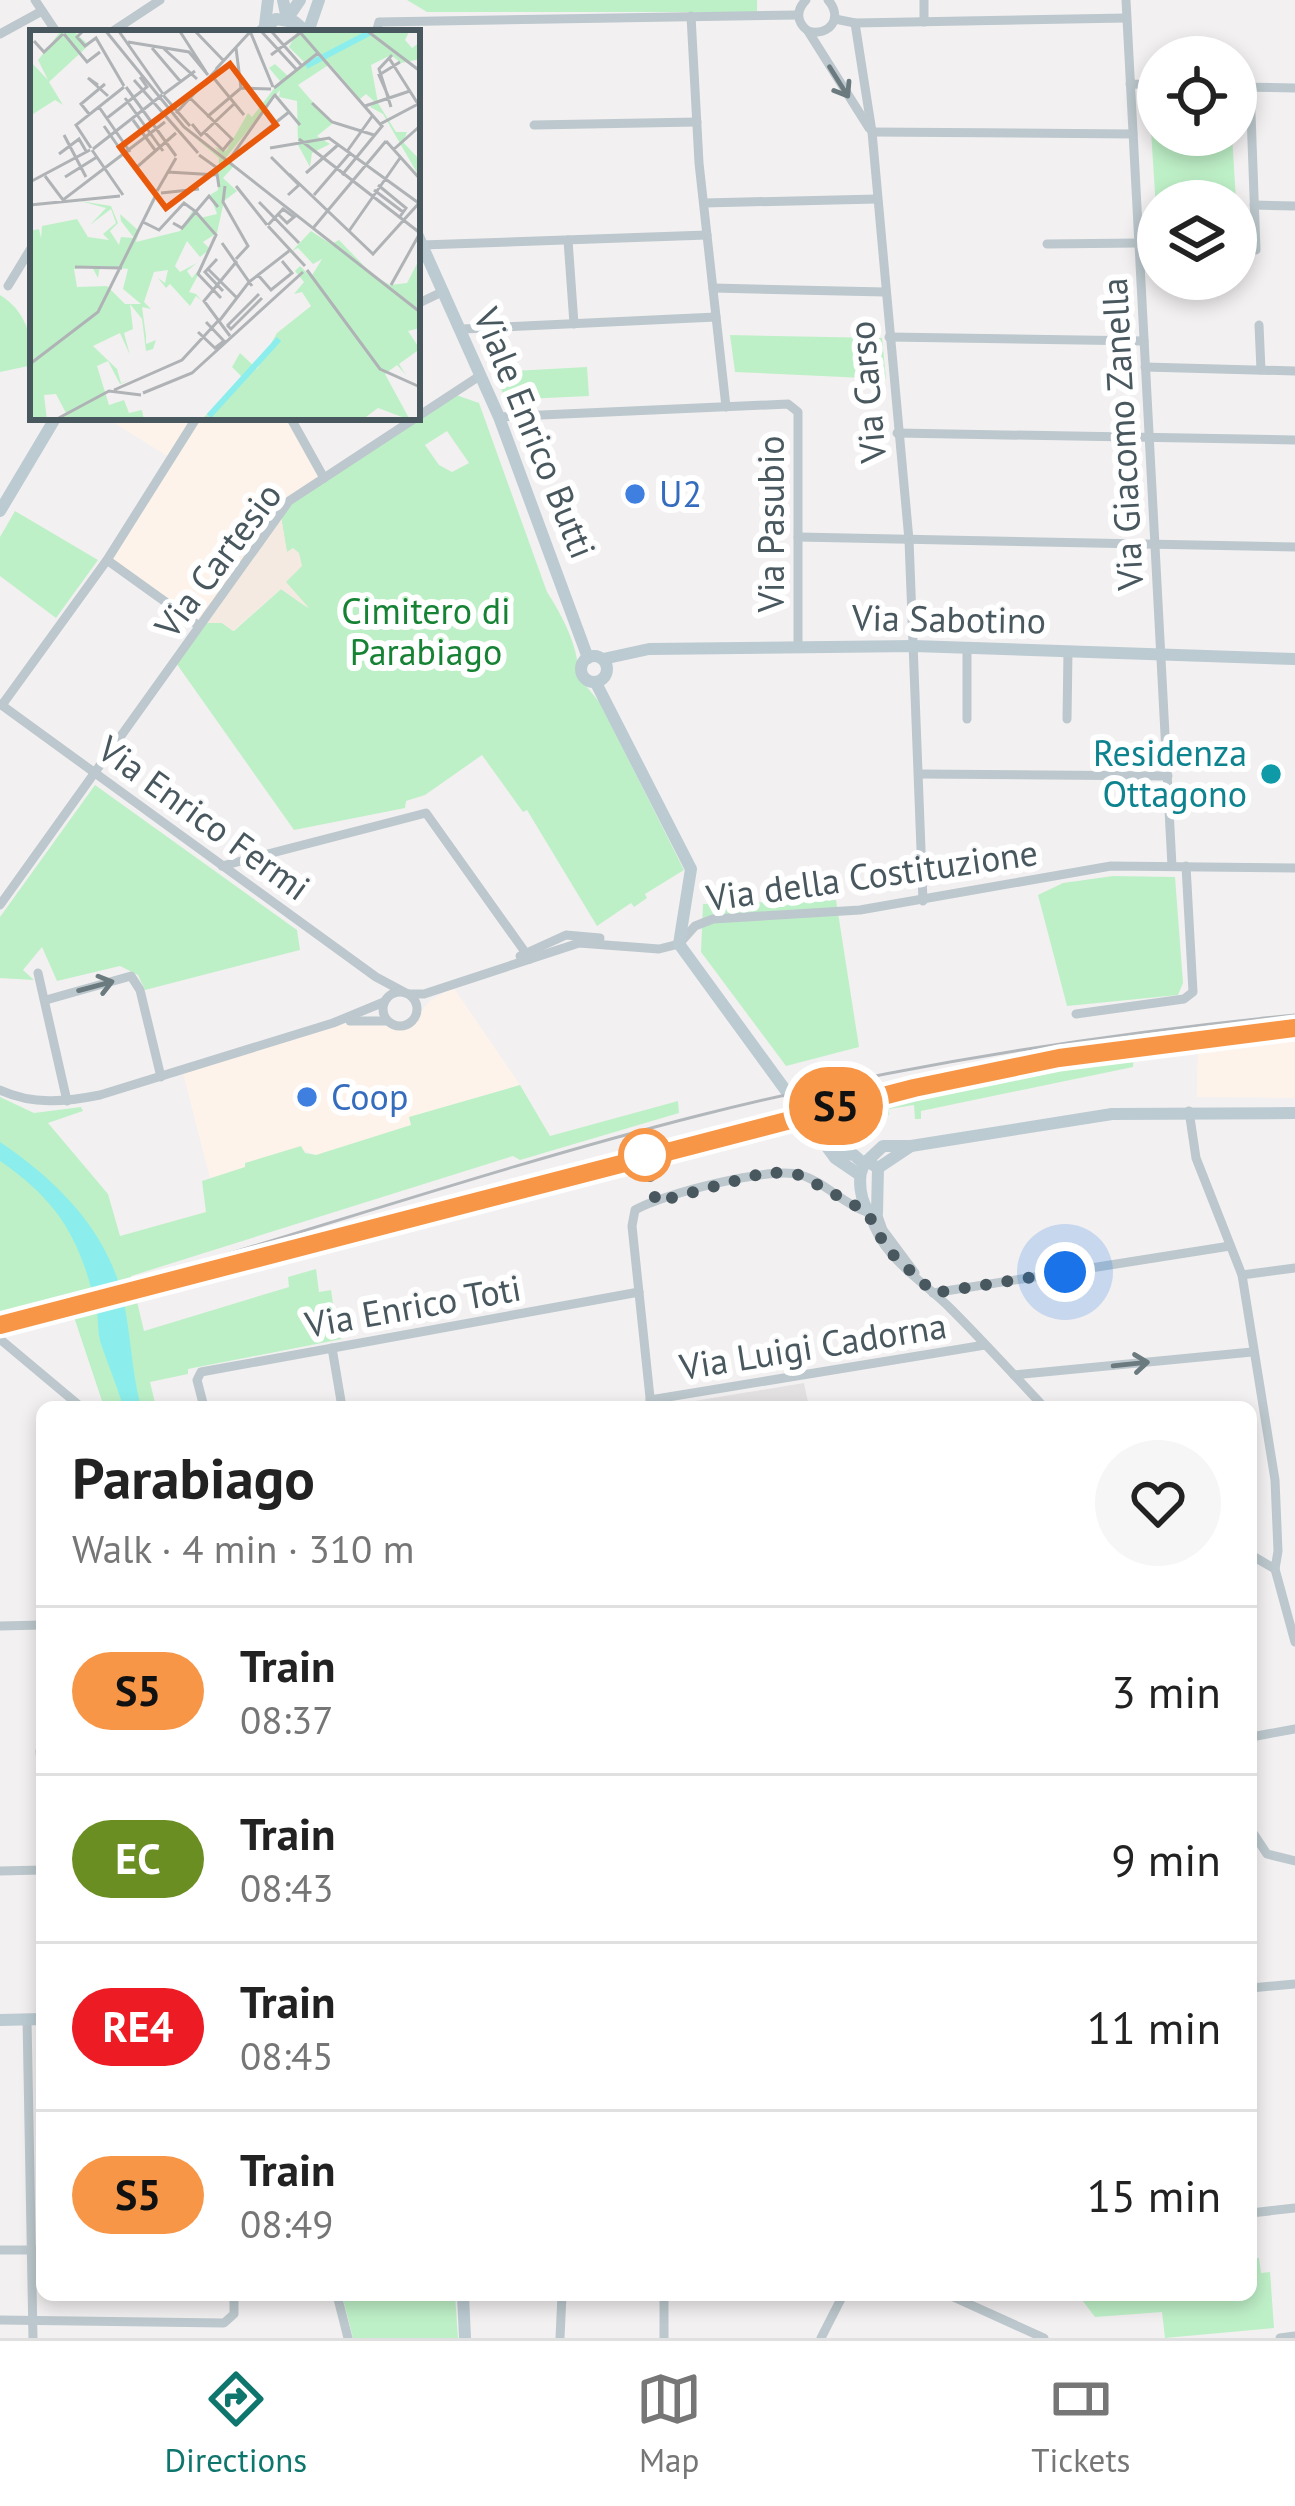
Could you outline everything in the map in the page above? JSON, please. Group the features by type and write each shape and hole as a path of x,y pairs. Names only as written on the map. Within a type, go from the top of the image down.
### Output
{"street":[{"path":"35,0 54,30"},
{"path":"262,29 268,0"},
{"path":"283,0 287,19"},
{"path":"287,19 300,0"},
{"path":"309,30 319,0"},
{"path":"378,27 798,15 806,0"},
{"path":"808,31 824,32 835,20 828,0"},
{"path":"924,0 924,22"},
{"name":"Via Giacomo Zanella","path":"1126,0 1137,225"},
{"path":"114,30 157,1"},
{"path":"0,34 42,11"},
{"name":"Via Carso","path":"798,15 872,132"},
{"path":"499,417 726,406 704,203 691,16"},
{"path":"835,20 1126,18"},
{"path":"262,29 276,19 287,19 305,30"},
{"name":"Via Carso","path":"855,23 872,132 909,541 923,901"},
{"path":"1130,84 1137,84"},
{"path":"1257,87 1295,88"},
{"path":"534,125 697,122"},
{"path":"872,132 1132,134"},
{"path":"704,203 877,200"},
{"path":"1257,205 1295,206"},
{"path":"420,240 707,235"},
{"name":"Viale Enrico Butti","path":"420,240 463,329 596,658 582,665 583,676 596,682"},
{"path":"568,240 574,324"},
{"path":"1047,244 1137,243"},
{"path":"8,286 30,249"},
{"path":"713,288 885,292"},
{"path":"420,303 445,291"},
{"name":"Via Giacomo Zanella","path":"1141,300 1172,866"},
{"path":"463,329 716,317"},
{"path":"1259,326 1261,370"},
{"path":"889,337 1144,341"},
{"path":"1145,367 1295,370"},
{"name":"Via Cartesio","path":"420,415 481,375"},
{"name":"Via Pasubio","path":"726,406 788,404 798,412 798,648"},
{"path":"0,511 54,420"},
{"path":"1,705 107,560 195,420"},
{"path":"292,420 324,478"},
{"name":"Via Cartesio","path":"0,905 289,501 412,420"},
{"path":"897,433 1295,440"},
{"path":"798,537 1295,548"},
{"path":"107,560 199,626"},
{"name":"Via Sabotino","path":"596,658 650,649 914,646 1295,659"},
{"path":"967,648 967,719"},
{"path":"1067,718 1068,651"},
{"path":"596,658 607,673 596,682 691,869 679,944 840,1163 867,1167"},
{"name":"Via Enrico Fermi","path":"1,705 376,977 407,993"},
{"path":"919,774 1168,776"},
{"path":"222,866 426,813 528,956"},
{"name":"Via della Costituzione","path":"679,944 695,926 713,919 851,911 1111,866 1295,868"},
{"path":"1076,1015 1184,999 1193,992 1186,866"},
{"path":"0,1090 37,1101 67,1101 161,1077 332,1023 392,994 450,986 528,956 551,939 578,933 610,943 659,949 679,944"},
{"path":"38,973 67,1101"},
{"path":"46,1000 131,976 140,990 161,1077"},
{"path":"376,977 385,988 383,1013 388,1021"},
{"path":"417,1012 450,986"},
{"path":"332,1023 377,1018 405,1026 417,1012 417,1004 407,993"},
{"path":"1189,1111 1196,1158 1242,1275 1275,1480 1279,1551 1275,1569 1295,1642"},
{"path":"1038,1401 887,1249 871,1214 867,1167 883,1146 911,1146 1112,1114 1295,1114"},
{"path":"650,1401 632,1226 632,1216 640,1206 720,1183 785,1172 816,1181 871,1214"},
{"path":"934,1293 1230,1246"},
{"path":"1242,1275 1295,1268"},
{"name":"Via Enrico Toti","path":"203,1401 197,1376 639,1292"},
{"path":"1,1340 74,1401"},
{"name":"Via Luigi Cadorna","path":"667,1401 985,1345"},
{"path":"332,1348 341,1401"},
{"path":"1015,1376 1252,1352"},
{"path":"1257,1439 1266,1438"},
{"path":"1257,1558 1275,1569"},
{"path":"1282,1600 1295,1598"},
{"path":"0,1625 36,1625"},
{"path":"1257,1736 1295,1730"},
{"path":"1257,1838 1268,1854 1295,1861"},
{"path":"0,1870 36,1870"},
{"path":"1257,1988 1290,1985"},
{"path":"0,2020 35,2019 36,2128"},
{"path":"1257,2212 1295,2208"},
{"path":"0,2250 36,2250"},
{"path":"33,2338 36,2268"},
{"path":"0,2320 206,2324 230,2320 234,2301"},
{"path":"339,2301 348,2338"},
{"path":"463,2301 466,2338"},
{"path":"560,2338 562,2301"},
{"path":"664,2301 664,2338"},
{"path":"821,2338 840,2301"},
{"path":"974,2301 1044,2338"},
{"path":"206,2324 207,2338"},
{"path":"1280,2338 1295,2336"}],"shaded area":[{"path":"110,420 289,420 321,478 199,624 106,558 169,457"},
{"path":"453,987 520,1085 410,1117 412,1125 316,1155 303,1150 210,1178 183,1073 331,1025 380,1020 399,1029 408,1027 429,1002"},
{"path":"1295,1034 1295,1098 1197,1097 1198,1044"},
{"path":"804,1383 808,1401 694,1401"}],"green space":[{"path":"407,0 757,0 757,12 427,12"},
{"path":"1153,156 1233,156 1235,180 1154,180"},
{"path":"0,295 26,325 30,366 0,372"},
{"path":"730,335 882,338 886,379 735,372"},
{"path":"587,367 589,396 525,399 521,407 510,408 493,372"},
{"name":"Cimitero di Parabiago","path":"456,395 479,403 547,592 573,644 578,676 600,703 684,870 645,894 647,898 634,907 631,903 597,926 527,810 523,812 482,755 425,795 406,801 405,808 294,830 176,663 206,623 222,623 234,631 281,589 308,608 285,582 287,554 281,517 292,503","holes":["447,431 469,463 452,472 439,465 425,445"]},
{"path":"15,511 98,560 56,618 0,576 0,537"},
{"path":"95,785 297,930 300,950 145,990 138,975 120,966 57,981 42,947 23,970 34,980 0,978 0,917"},
{"path":"1113,876 1175,877 1183,983 1178,995 1067,1006 1038,895 1063,883"},
{"path":"836,900 859,1047 786,1066 701,952 703,904"},
{"path":"1134,1052 1133,1067 921,1111 921,1119 915,1119 914,1105 827,1132 818,1119 1034,1067"},
{"path":"520,1085 550,1136 678,1101 679,1113 520,1160 513,1156 131,1276 144,1331 289,1287 288,1277 316,1269 319,1292 331,1290 342,1339 188,1369 188,1374 150,1382 155,1401 102,1401 67,1296 0,1315 0,1097 34,1113 81,1107 83,1111 48,1123 108,1194 120,1236 206,1212 202,1181 245,1167 245,1163 301,1146 305,1153 316,1155 411,1125 409,1117"},
{"path":"1257,2258 1261,2273 1270,2272 1274,2328 1165,2338 1162,2312 1095,2317 1083,2301 1257,2301"},
{"path":"344,2301 455,2301 458,2338 353,2338"}],"sand":[{"path":"281,517 287,552 293,548 299,553 302,566 286,582 309,608 281,589 233,631 222,623 206,623"}],"water":[{"path":"0,1142 58,1189 104,1248 122,1294 140,1401 121,1401 100,1339 90,1283 64,1223 37,1191 0,1161"}],"railway":[{"path":"0,1319 522,1164 771,1098 994,1054 1295,1015"},
{"path":"412,1217 798,1115 994,1070"}],"train":[{"name":"S5","path":"0,1325 798,1115 983,1072 1195,1038 1295,1028"}],"place":[{"name":"U2","path":"635,494"},
{"name":"Residenza Ottagono","path":"1271,774"},
{"name":"Coop","path":"307,1097"}],"route":[{"path":"645,1155 656,1202 768,1172 816,1181 867,1212 887,1249 934,1293 1065,1272"}]}
